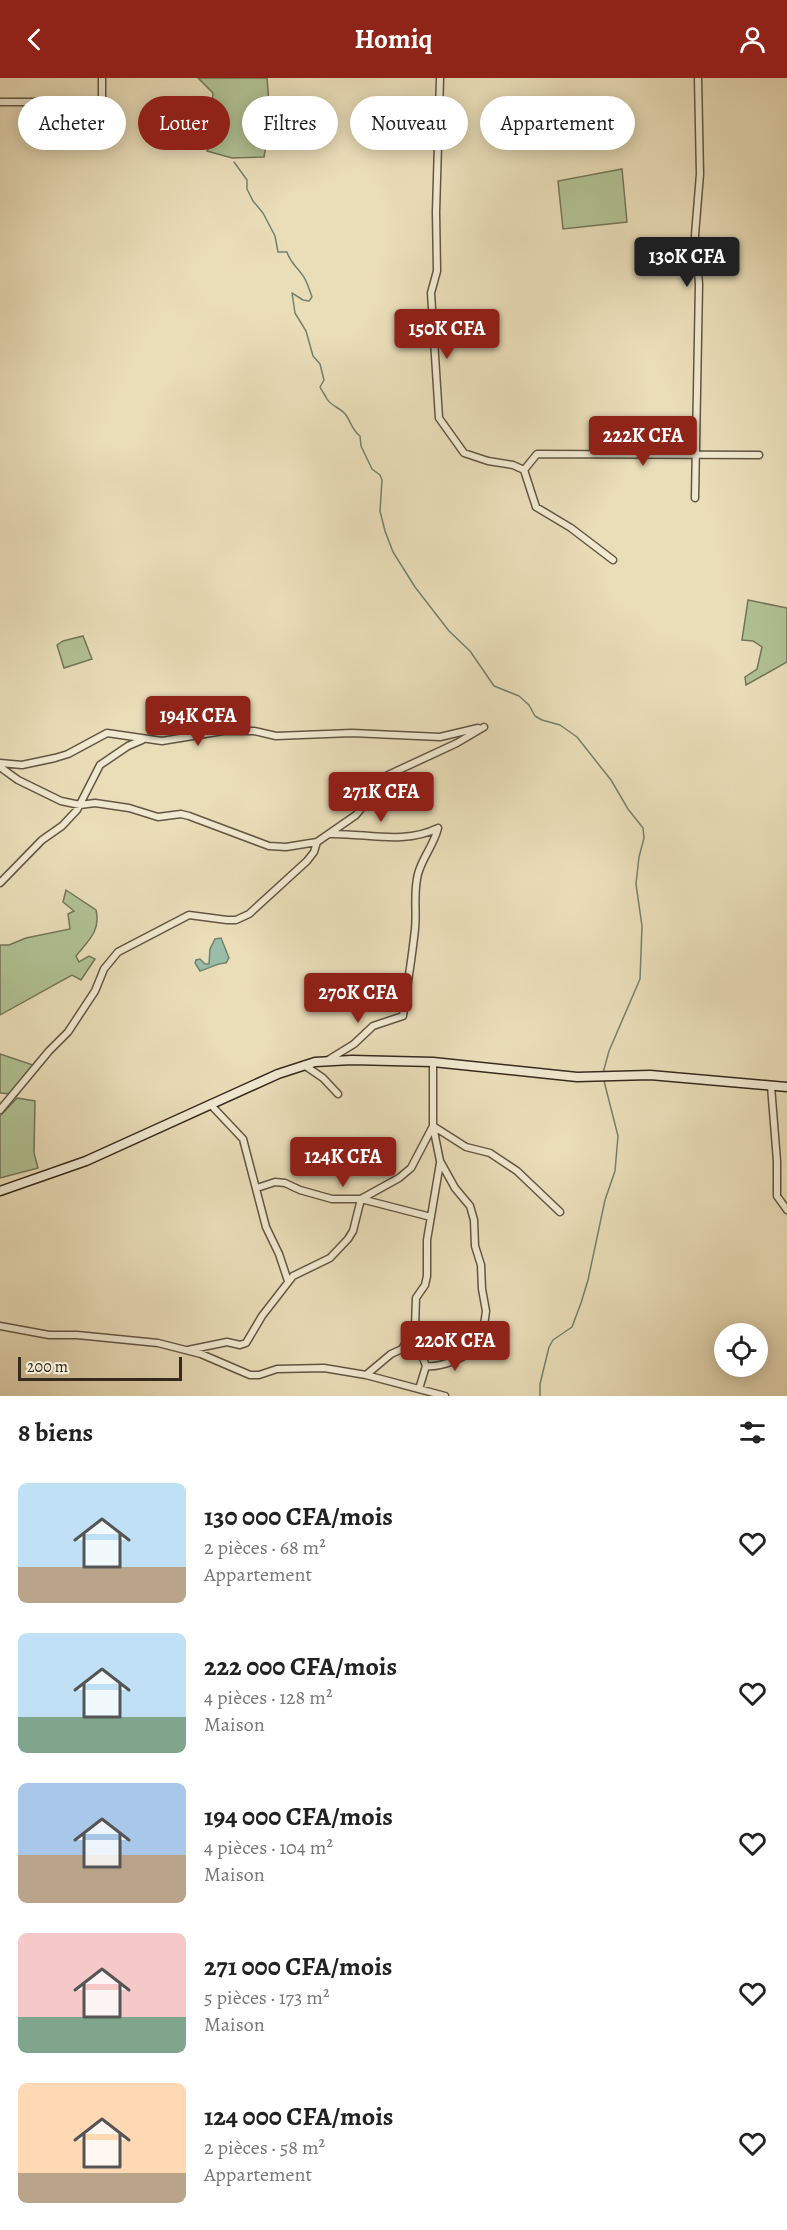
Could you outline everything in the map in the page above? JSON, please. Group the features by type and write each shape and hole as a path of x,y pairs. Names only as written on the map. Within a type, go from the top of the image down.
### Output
{"street":[{"path":"0,102 98,102 102,99 102,78"},
{"path":"440,78 436,213 437,271 431,293 439,418 464,453 488,461 513,465 524,470 536,507 571,528 613,560"},
{"path":"695,498 699,284 695,235 699,174 699,78"},
{"path":"524,470 537,454 759,455"},
{"path":"484,727 457,743 388,775 356,815 317,842 286,847 269,846 181,814 158,817 129,808 95,803 80,805 61,801 18,780 0,765 22,765 55,758 68,754 107,733 142,739 175,740 212,731 249,730 276,736 352,733 440,737 484,727"},
{"path":"0,883 42,840 70,818 80,805 100,765 142,739"},
{"path":"328,1060 348,1048 374,1026 403,1016 415,930 414,901 418,872 433,844 438,828 423,835 398,837 330,834"},
{"path":"0,1110 49,1051 68,1032 95,990 104,969 118,952 189,915 236,920 255,911 307,861 314,852 317,842"},
{"path":"0,1191 77,1165 210,1104 303,1065 328,1060 433,1062 576,1077 650,1076 787,1087"},
{"path":"426,1366 434,1367 467,1355 481,1347 486,1311 482,1289 482,1264 475,1246 473,1214 440,1161 433,1126 433,1062"},
{"path":"303,1065 323,1078 338,1094"},
{"path":"771,1086 777,1161 777,1196 787,1210"},
{"path":"210,1104 243,1139 266,1227 279,1254 288,1281"},
{"path":"188,1350 227,1342 244,1345 288,1281 296,1273 330,1258 344,1245 353,1231 361,1199 399,1178 411,1168 433,1126"},
{"path":"433,1126 466,1147 489,1153 517,1171 560,1212"},
{"path":"420,1389 426,1366 418,1345 415,1327 416,1298 425,1285 427,1276 426,1254 440,1161"},
{"path":"257,1188 279,1182 332,1199 361,1199 431,1217"},
{"path":"0,1326 49,1335 77,1335 158,1343 188,1350 250,1375 306,1368 366,1375 445,1396"},
{"path":"366,1375 391,1354 402,1349 415,1327"}],"shaded area":[{"path":"198,78 267,78 268,96 242,96 242,150 265,150 264,157 232,158 207,151 230,150 230,96 213,96 213,93"},
{"path":"622,169 627,222 563,229 558,181"},
{"path":"748,600 787,608 787,662 746,685 745,677 757,669 762,647 753,641 742,640"},
{"path":"83,636 92,659 64,668 57,645 63,641"},
{"path":"66,890 96,910 95,930 76,956 79,962 89,956 95,959 81,980 72,975 0,1015 0,945 9,945 26,938 70,929 68,914 74,911 63,902"},
{"path":"221,938 229,958 226,963 200,971 195,963 196,960 200,959 205,964 209,964 210,949 215,939"},
{"path":"0,1054 39,1067 14,1094 0,1093"},
{"path":"17,1098 35,1101 34,1153 38,1168 0,1178 0,1116"}],"waterway":[{"path":"234,162 247,180 247,189 275,236 278,252 287,252 308,285 312,297 309,301 292,293 295,313 306,331 313,356 320,364 324,380 320,387 329,401 346,415 353,429 360,436 361,446 372,469 380,475 382,480 380,511 393,552 415,587 449,631 470,651 494,686 519,696 529,705 535,716 560,725 577,737 611,780 628,809 643,828 644,838 636,884 642,926 640,979 609,1051 603,1073"},
{"path":"540,1396 540,1384 549,1347 553,1340 572,1327 581,1303 605,1200 615,1171 618,1136 604,1081"}]}
